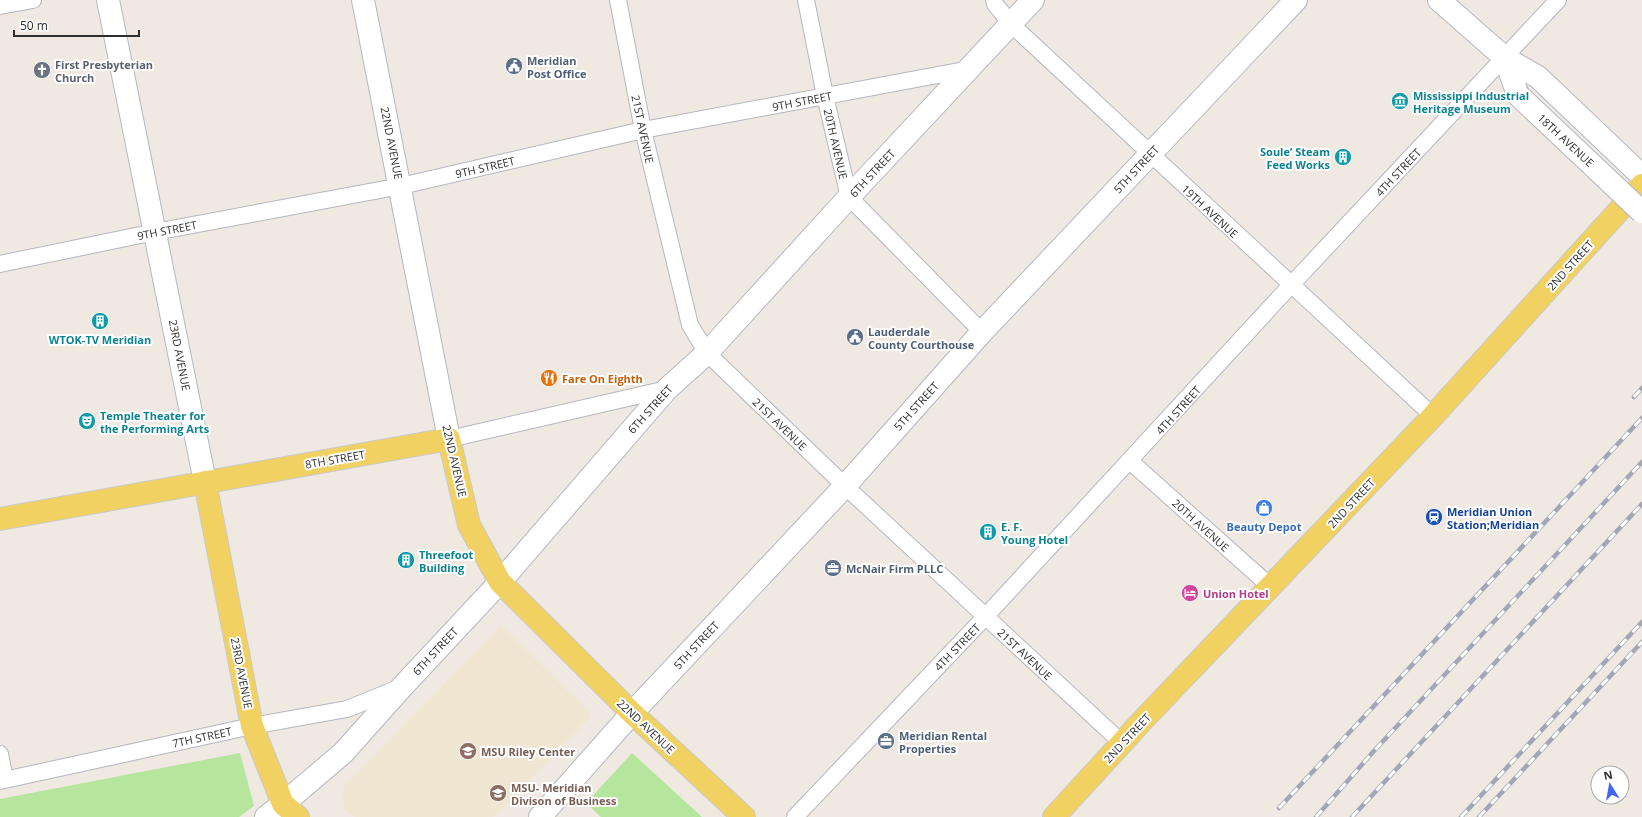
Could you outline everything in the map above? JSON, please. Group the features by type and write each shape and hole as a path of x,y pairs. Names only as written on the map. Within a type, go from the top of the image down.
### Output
{"main road":[{"name":"2ND STREET","path":"1054,817 1122,743 1433,416 1642,185"},
{"name":"8TH STREET","path":"0,520 449,439"},
{"name":"22ND AVENUE","path":"449,439 469,525 500,582 632,713 744,817"},
{"name":"23RD AVENUE","path":"205,482 252,726 291,811"}],"street":[{"path":"0,6 33,0"},
{"name":"23RD AVENUE","path":"108,0 205,482"},
{"name":"22ND AVENUE","path":"363,0 401,186 449,439"},
{"name":"21ST AVENUE","path":"618,0 643,130 690,325 707,354 845,486 1122,743"},
{"name":"20TH AVENUE","path":"806,0 825,96 849,198"},
{"name":"19TH AVENUE","path":"994,0 995,4 1012,24 1150,155 1433,416"},
{"name":"6TH STREET","path":"266,817 291,811 402,687 500,582 667,389 707,354 849,198 1033,0"},
{"name":"5TH STREET","path":"540,817 632,713 845,486 982,332 1296,0"},
{"name":"18TH AVENUE","path":"1439,0 1504,58 1538,77 1642,176"},
{"name":"4TH STREET","path":"795,817 986,617 1131,462 1291,285 1558,0"},
{"name":"18TH AVENUE","path":"1504,58 1518,95 1642,212"},
{"name":"9TH STREET","path":"0,264 155,232 401,186 643,130 970,69"},
{"path":"849,198 982,332"},
{"name":"8TH STREET","path":"449,439 667,389"},
{"name":"20TH AVENUE","path":"1131,462 1271,587"},
{"name":"7TH STREET","path":"2,781 252,726 346,709 402,687"},
{"path":"0,754 2,781"}],"shaded area":[{"name":"MSU Riley Center","path":"501,625 592,715 494,817 354,817 344,809 343,788"}],"green space":[{"path":"240,753 254,806 239,817 0,817 0,799"},
{"path":"632,753 702,817 601,817 586,803"}],"railway":[{"path":"1634,397 1642,388"},
{"path":"1279,808 1642,418"},
{"path":"1316,817 1373,752 1642,462"},
{"path":"1352,817 1642,504"},
{"path":"1461,817 1642,622"},
{"path":"1479,817 1642,642"}],"place":[{"name":"Meridian Post Office","path":"514,66"},
{"name":"First Presbyterian Church","path":"42,70"},
{"name":"Mississippi Industrial Heritage Museum","path":"1400,101"},
{"name":"Soule’ Steam Feed Works","path":"1343,157"},
{"name":"WTOK-TV Meridian","path":"100,321"},
{"name":"Lauderdale County Courthouse","path":"855,337"},
{"name":"Fare On Eighth","path":"549,378"},
{"name":"Temple Theater for the Performing Arts","path":"87,421"},
{"name":"Beauty Depot","path":"1264,508"},
{"name":"Meridian Union Station;Meridian","path":"1434,517"},
{"name":"E. F. Young Hotel","path":"988,532"},
{"name":"Threefoot Building","path":"406,560"},
{"name":"McNair Firm PLLC","path":"833,568"},
{"name":"Union Hotel","path":"1190,593"},
{"name":"Meridian Rental Properties","path":"886,741"},
{"name":"MSU Riley Center","path":"468,751"},
{"name":"MSU- Meridian Divison of Business","path":"498,793"}]}
